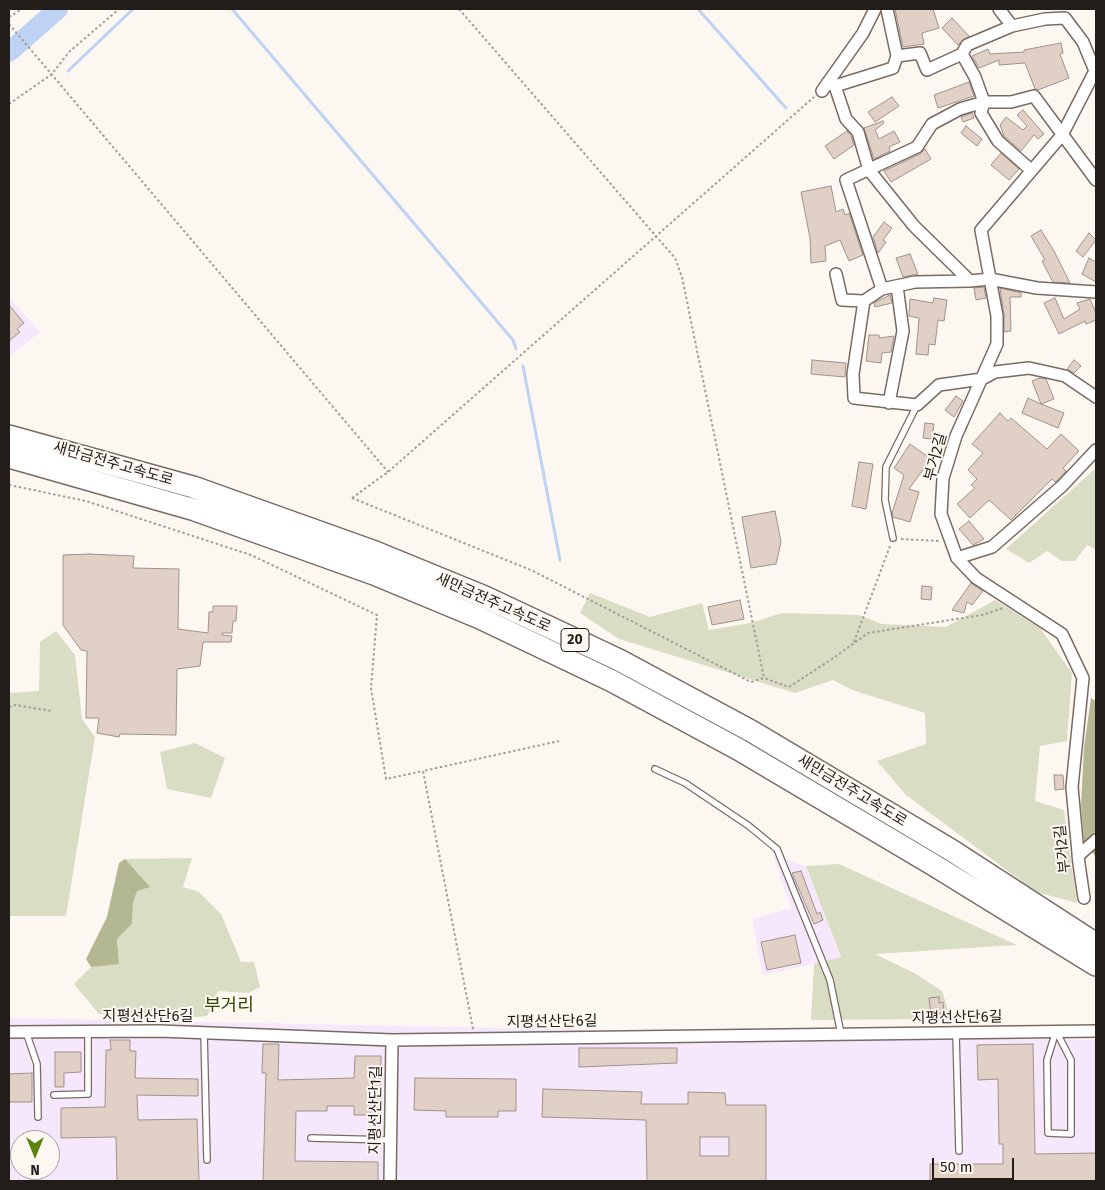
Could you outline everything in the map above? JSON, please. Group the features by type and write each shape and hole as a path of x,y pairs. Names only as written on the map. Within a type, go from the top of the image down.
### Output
{"highway":[{"name":"새만금전주고속도로","path":"9,436 193,487 375,552 485,597 619,660 751,731 951,850 1096,944"},
{"name":"새만금전주고속도로","path":"9,457 195,510 374,574 480,618 612,681 738,749 932,864 1096,965"}],"street":[{"path":"828,86 863,33 875,9"},
{"path":"828,86 893,68 897,56 886,9"},
{"path":"999,9 1012,26"},
{"path":"897,56 920,53 927,70 962,54 967,45 1012,26 1045,19 1065,18 1083,42 1096,70"},
{"path":"962,54 975,77 984,102 981,113 998,141 1031,170"},
{"name":"부거2길","path":"1084,898 1072,787 1083,678 1062,634 976,578 957,558 941,514 943,478 956,436 997,344 997,316 981,230 1062,135 1096,70"},
{"path":"828,86 846,119 858,132 869,170 914,226 970,281"},
{"path":"882,289 846,180 917,147 932,124 960,109 984,102 1011,102 1034,96 1096,180"},
{"path":"836,274 842,300 864,301 882,289 915,282 970,281 990,278 1036,288 1096,292"},
{"path":"889,403 903,331 898,286"},
{"path":"864,301 854,374 854,398 917,405 939,385 982,379 995,372 1029,368 1065,376 1096,398"},
{"path":"957,558 992,547 1062,486 1096,450"},
{"path":"1078,856 1096,840"},
{"name":"지평선산단6길","path":"9,1032 204,1032 392,1040 1096,1031"},
{"name":"지평선산단1길","path":"390,1181 392,1040"}],"lane":[{"path":"893,538 886,500 886,467 917,405"},
{"path":"655,769 685,783 749,826 777,849 830,980 841,1034"},
{"path":"1056,1031 1071,1060 1071,1134 1048,1133 1047,1060 1056,1031"},
{"path":"26,1032 37,1064 38,1117"},
{"path":"54,1095 88,1094 88,1032"},
{"path":"204,1032 206,1160"},
{"path":"956,1032 959,1151"},
{"path":"311,1138 390,1140"}],"path":[{"path":"9,17 22,9"},
{"path":"9,104 52,74 68,52 119,9"},
{"path":"459,9 675,258 682,277 764,678"},
{"path":"9,24 388,472"},
{"path":"828,86 388,472 352,498 531,570 751,682 764,678 789,687 868,633 982,615 1015,604"},
{"path":"9,485 86,501 251,555 377,615 371,688 386,779 559,740"},
{"path":"853,644 893,538 951,542"},
{"path":"9,707 15,705 52,711"},
{"path":"423,771 475,1038"}],"shaded area":[{"path":"9,297 40,332 9,357"},
{"path":"773,855 806,866 841,958 763,975 752,919 791,908"},
{"path":"9,1018 1096,1040 1096,1181 9,1181"}],"green space":[{"path":"1096,468 1096,550 1087,545 1075,561 1062,561 1047,551 1029,563 1006,549"},
{"path":"590,593 650,617 702,603 709,630 750,623 782,613 859,615 882,624 946,627 995,600 1040,628 1072,673 1067,741 1040,746 1035,801 1064,810 1077,903 1036,892 906,795 877,761 926,744 925,713 852,690 833,680 795,693 619,639 580,613"},
{"path":"56,631 75,655 82,719 95,737 66,916 9,916 9,693 39,691 40,642"},
{"path":"1091,698 1096,701 1096,857 1084,841 1081,804 1084,747"},
{"path":"195,743 225,758 211,798 167,789 160,752"},
{"path":"192,858 183,887 199,892 221,914 241,962 254,962 260,987 248,993 218,991 207,1016 174,1019 99,1014 74,984 91,967 119,963 117,939 132,924 133,903 137,891 149,887 125,859"},
{"path":"125,859 150,887 137,891 133,903 132,924 117,939 119,964 91,967 86,959 107,917 119,863"},
{"path":"839,864 1017,945 875,954 916,974 942,991 951,1019 811,1020 814,964 841,957 806,866"}],"building":[{"path":"895,9 933,9 939,28 922,33 924,44 903,47"},
{"path":"952,18 969,36 958,45 942,28"},
{"path":"1061,43 1063,53 1060,54 1069,78 1038,90 1035,89 1025,63 999,65 999,60 979,68 972,56 988,49 990,54 1024,52 1024,50"},
{"path":"969,82 974,96 938,108 934,95"},
{"path":"892,97 899,106 875,122 868,112"},
{"path":"1023,110 1044,134 1038,139 1034,135 1021,151 1004,136 1000,125 1006,117 1023,130 1027,126 1017,115"},
{"path":"972,113 974,118 963,122 961,117"},
{"path":"883,121 884,123 875,130 879,139 894,131 900,142 889,147 890,151 874,159 864,128"},
{"path":"966,126 982,139 977,146 961,133"},
{"path":"847,131 854,145 834,159 825,146"},
{"path":"925,149 931,159 891,182 884,171 920,154"},
{"path":"1001,153 1019,169 1009,180 991,165"},
{"path":"831,186 836,212 843,209 845,215 849,213 863,255 849,261 840,240 825,246 826,261 811,263 810,238 801,192"},
{"path":"884,222 892,228 883,240 886,242 878,253 873,237"},
{"path":"1041,230 1070,283 1053,282 1042,261 1045,260 1031,236"},
{"path":"1089,233 1096,240 1083,257 1076,251"},
{"path":"910,254 918,274 903,277 896,258"},
{"path":"1089,258 1096,262 1096,282 1082,274"},
{"path":"984,287 986,298 976,300 974,288"},
{"path":"1000,288 1021,293 1021,297 1010,297 1011,331 1004,332 1004,315"},
{"path":"890,295 892,303 875,307 874,303"},
{"path":"934,298 947,300 944,321 938,320 935,345 929,344 928,355 916,354 919,318 909,316 910,299 933,303"},
{"path":"1055,298 1064,319 1080,309 1077,303 1090,299 1096,313 1096,320 1086,324 1085,321 1059,334 1044,303"},
{"path":"9,305 24,323 17,329 20,332 9,341"},
{"path":"869,335 879,335 879,338 894,336 891,352 882,353 881,363 866,361"},
{"path":"812,360 846,363 845,377 811,374"},
{"path":"1074,360 1081,366 1074,373 1067,369"},
{"path":"1040,378 1046,379 1054,399 1041,404 1032,381"},
{"path":"956,396 963,401 954,417 945,410"},
{"path":"1028,398 1064,413 1058,428 1022,413"},
{"path":"1000,413 1008,421 1011,418 1047,449 1061,434 1079,451 1063,468 1066,471 1057,481 1055,482 1052,479 1011,520 989,500 970,518 957,504 975,488 971,485 977,479 968,470 983,453 972,444"},
{"path":"925,423 934,424 932,439 923,438"},
{"path":"910,444 931,459 909,489 919,492 910,522 893,517 892,513 904,475 894,468"},
{"path":"859,462 873,464 866,509 852,506"},
{"path":"775,511 781,542 776,564 751,568 742,517"},
{"path":"969,521 984,539 973,545 959,529"},
{"path":"63,555 134,556 133,568 179,569 178,629 208,633 209,612 213,612 213,606 237,606 236,621 233,621 232,633 222,633 222,635 232,636 231,642 203,642 200,666 177,669 176,735 120,734 119,737 97,733 99,718 86,718 87,651 81,650 63,625"},
{"path":"971,583 983,591 972,605 967,602 964,613 952,610"},
{"path":"922,586 932,587 931,600 921,599"},
{"path":"740,600 744,619 712,625 708,607"},
{"path":"1054,775 1063,775 1064,789 1055,790"},
{"path":"801,871 817,914 820,912 823,920 814,924 792,873"},
{"path":"795,935 801,963 767,970 761,942"},
{"path":"939,997 939,1003 943,1002 944,1013 931,1015 929,998"},
{"path":"110,1040 130,1040 130,1051 136,1051 135,1078 198,1079 198,1096 137,1095 138,1120 197,1119 199,1181 117,1181 116,1137 61,1138 61,1108 105,1107 106,1050 111,1050"},
{"path":"263,1044 279,1044 278,1080 354,1078 355,1056 381,1056 381,1115 354,1115 354,1106 327,1106 327,1111 296,1111 295,1161 378,1162 378,1181 263,1181 266,1073 262,1073"},
{"path":"1033,1044 1035,1154 1096,1153 1096,1181 930,1181 930,1164 1003,1164 1003,1144 999,1144 998,1079 978,1080 977,1045"},
{"path":"579,1048 677,1048 677,1063 579,1067"},
{"path":"55,1052 81,1052 81,1072 64,1073 64,1087 55,1087"},
{"path":"32,1073 32,1102 9,1102 9,1074"},
{"path":"415,1078 516,1079 516,1111 498,1111 498,1117 446,1117 446,1111 414,1110"},
{"path":"543,1089 642,1092 641,1104 688,1104 688,1092 725,1093 726,1105 766,1105 766,1181 647,1181 646,1120 542,1117","holes":["700,1137 729,1137 729,1156 700,1156"]}],"waterway":[{"path":"9,52 58,9"},
{"path":"68,71 133,9"},
{"path":"232,9 513,340 516,349"},
{"path":"698,9 786,108"},
{"path":"523,366 560,560"}],"district":[{"name":"부거리","path":"229,1006"}]}
